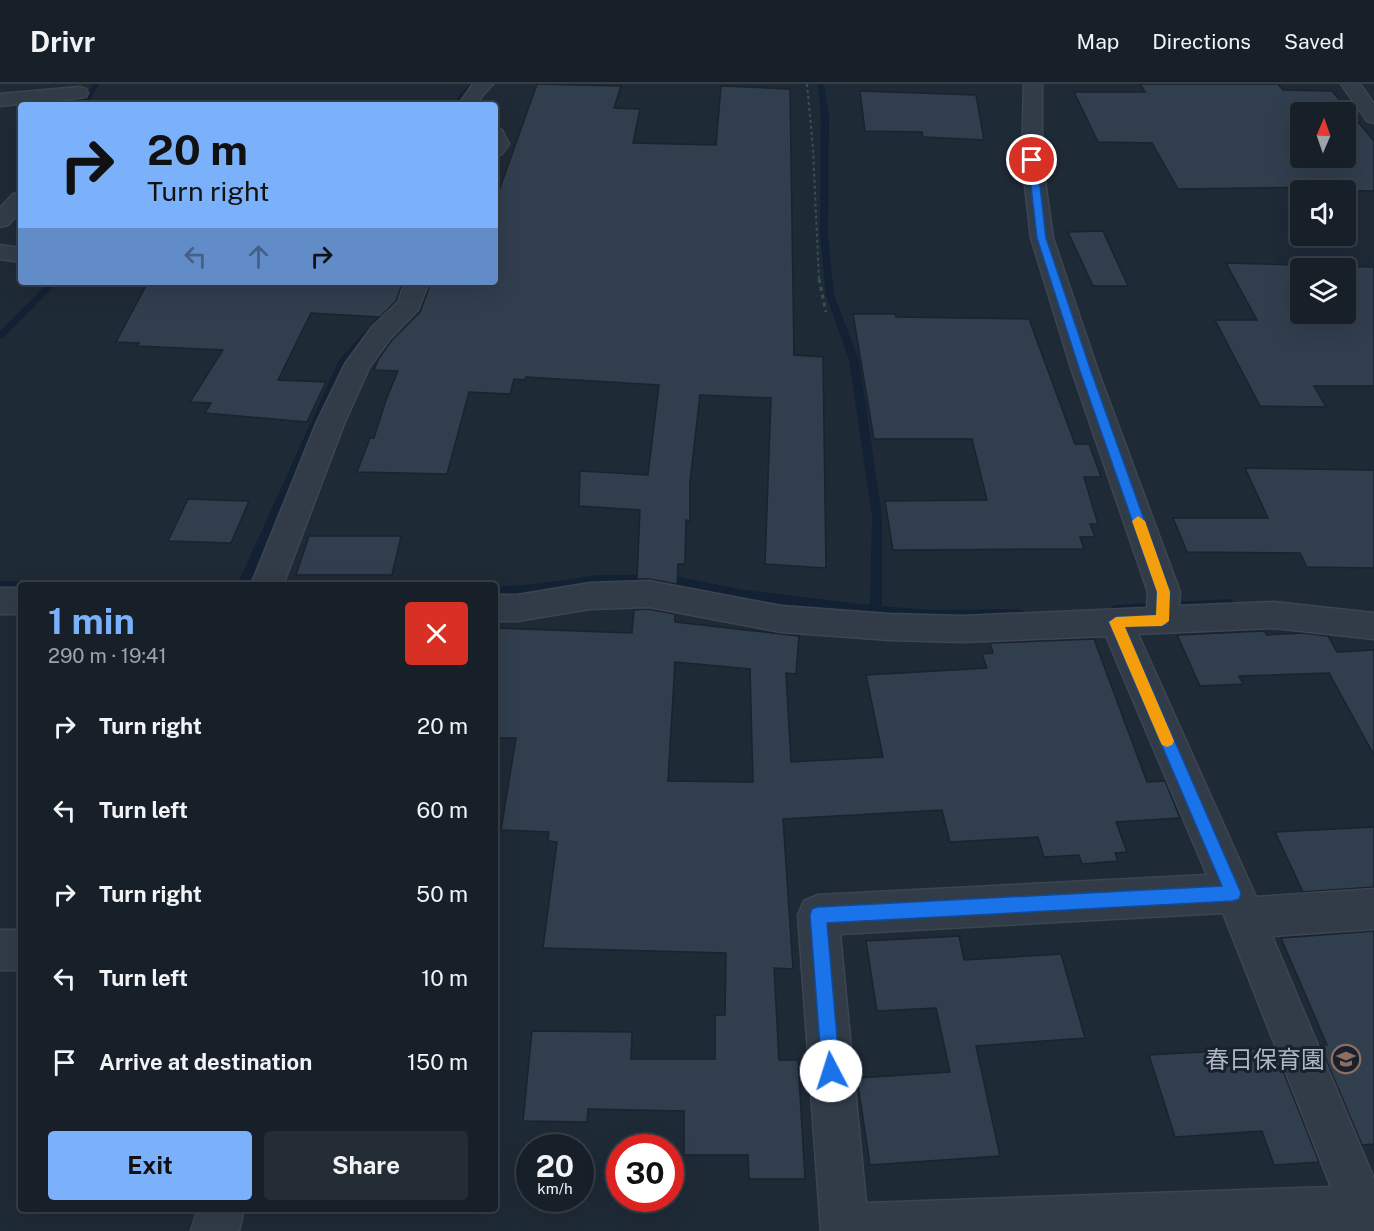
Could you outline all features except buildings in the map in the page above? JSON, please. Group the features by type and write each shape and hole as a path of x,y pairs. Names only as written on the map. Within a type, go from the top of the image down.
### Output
{"street":[{"path":"470,102 474,93 484,84"},
{"path":"1033,84 1032,160 1042,238 1163,606"},
{"path":"1350,84 1374,117"},
{"path":"0,100 78,94"},
{"path":"0,220 18,202"},
{"path":"0,252 18,255"},
{"path":"268,582 330,424 358,364 381,333 409,305 416,285"},
{"path":"498,608 517,608 590,596 649,594 781,619 890,627 962,629 1116,622 1163,606 1374,626"},
{"path":"0,601 18,601"},
{"path":"1116,622 1239,906 1367,1220 845,1229 818,915 1239,906 1374,909"},
{"path":"0,950 18,950"},
{"path":"215,1231 220,1212"}],"path":[{"path":"807,84 814,157 815,236 821,296 826,312"}],"waterway":[{"path":"84,102 97,84"},
{"path":"458,102 461,96 474,84"},
{"path":"821,84 825,116 824,235 830,295 854,360 877,516 876,610"},
{"path":"0,336 51,285"},
{"path":"244,582 344,360 394,305 402,285"},
{"path":"498,592 535,589 598,579 669,579 745,595 876,610"},
{"path":"0,585 18,585"},
{"path":"1115,610 1230,604"},
{"path":"876,610 931,615 1020,614"}],"slow traffic":[{"path":"1138,521 1164,592 1162,621 1116,622 1167,741"}],"place":[{"name":"春日保育園","path":"1346,1059"}],"route":[{"path":"831,1071 818,915 1233,893 1116,622 1162,621 1164,592 1085,371 1042,238 1032,160"}]}
